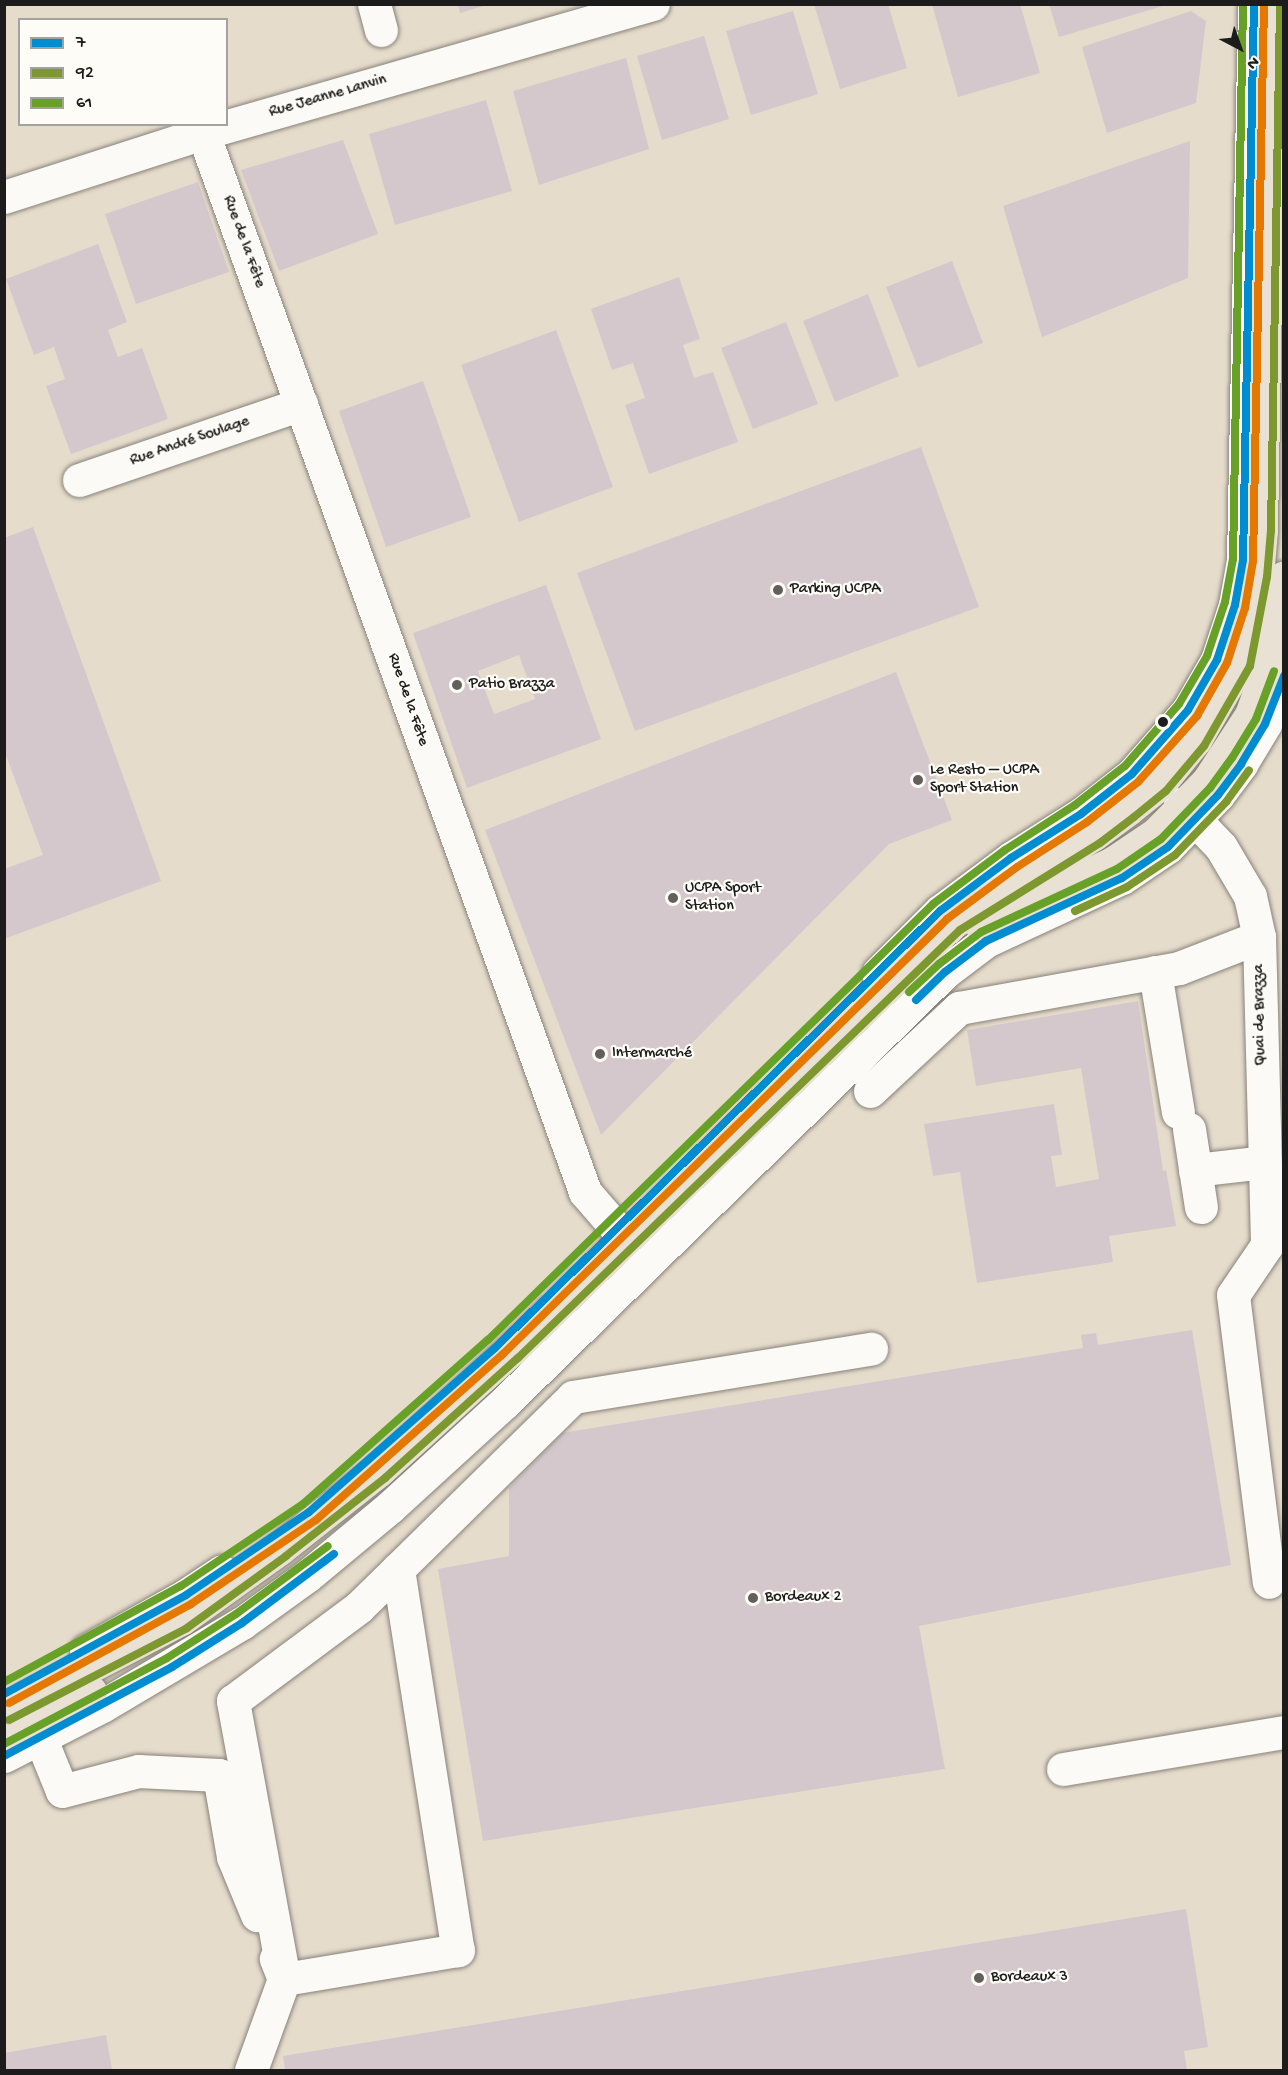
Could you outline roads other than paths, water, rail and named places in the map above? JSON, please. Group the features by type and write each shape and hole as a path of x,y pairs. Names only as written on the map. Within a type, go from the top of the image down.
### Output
{"main road":[{"path":"4,1711 181,1618 280,1548 379,1470 627,1240 953,922 1094,834 1159,784 1195,740 1240,662 1257,576 1261,530 1270,4"},
{"path":"4,1738 181,1643 299,1559 493,1392 627,1240 927,969 983,923 1061,890 1113,863 1190,813 1251,715 1266,674 1278,620 1284,577"}],"street":[{"name":"Rue Jeanne Lanvin","path":"228,126 653,4"},
{"path":"4,1694 186,1595 309,1512 495,1348 627,1240 940,911 1011,858 1081,814 1132,774 1188,710 1216,660 1235,605 1243,560 1254,4"},
{"name":"Rue Jeanne Lanvin","path":"4,197 227,126"},
{"name":"Rue de la Fête","path":"203,133 585,1192 627,1240"},
{"name":"Rue André Soulage","path":"79,480 301,404"},
{"path":"4,1756 172,1666 242,1623 307,1576 390,1507 505,1402 945,972 986,941 1122,878 1168,847 1190,813 1235,771 1259,734 1284,675"},
{"name":"Quai de Brazza","path":"1159,784 1221,847 1250,896 1259,937 1267,1245 1233,1295 1269,1582"},
{"path":"870,1091 959,1008 1179,968 1259,937"},
{"path":"1155,972 1201,1207"},
{"path":"1195,1170 1265,1162"},
{"path":"251,2070 284,1979 233,1701 359,1607 573,1397 871,1349"},
{"path":"284,1979 458,1950 398,1569"},
{"path":"1063,1769 1284,1732"},
{"path":"40,1737 62,1791 138,1771 219,1775 233,1857 284,1979"}],"place":[{"name":"Parking UCPA","path":"778,590"},
{"name":"Patio Brazza","path":"457,685"},
{"name":"Le Resto – UCPA Sport Station","path":"918,780"},
{"name":"UCPA Sport Station","path":"673,898"},
{"name":"Intermarché","path":"600,1054"},
{"name":"Bordeaux 2","path":"753,1598"},
{"name":"Bordeaux 3","path":"979,1978"}]}
